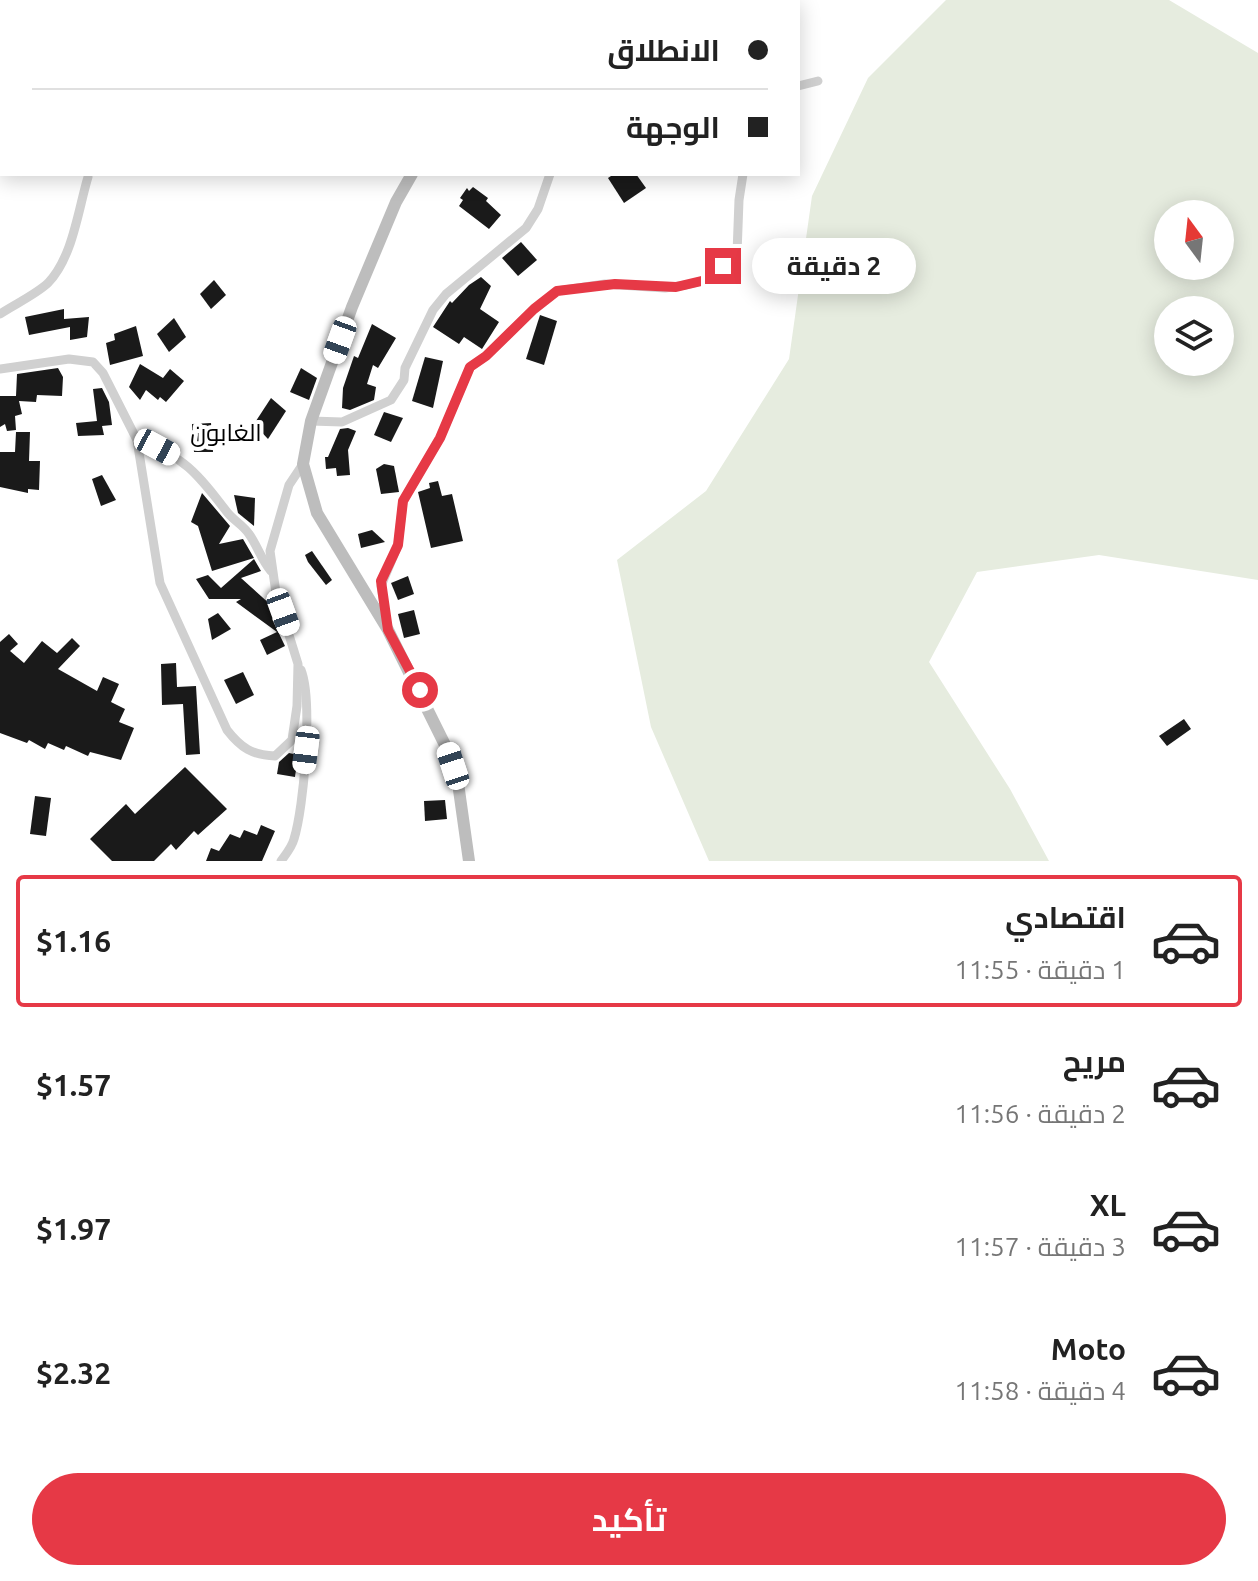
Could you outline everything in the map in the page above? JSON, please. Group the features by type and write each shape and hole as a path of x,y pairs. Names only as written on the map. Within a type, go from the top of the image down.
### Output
{"main road":[{"path":"411,176 396,202 352,307 311,421 303,464 322,521 388,630 447,749 458,783 469,861"}],"street":[{"path":"800,86 818,81"},
{"path":"311,421 342,422 391,400 404,380 405,368 433,310 446,294 526,228 538,209 549,176"},
{"path":"388,630 381,586 398,545 401,508 440,438 470,367 557,291 615,284 665,288 710,279 737,254 743,176"},
{"path":"0,314 47,283 60,265 88,177"},
{"path":"0,369 69,359 93,362 103,373 137,440 160,583 219,714 237,742 247,750 257,755 275,756 292,740 298,664"},
{"path":"137,440 157,447 195,470 229,515 250,535 260,557 271,571"},
{"path":"281,861 293,842 306,750 307,710 304,678 271,571 270,551 279,512 295,471 303,464"}],"shaded area":[{"path":"946,0 1169,0 1258,53 1258,580 1099,555 977,572 929,662 1010,789 1049,861 709,861 651,727 617,560 706,491 789,359 812,196 868,78"}],"building":[{"path":"637,176 646,188 624,203 608,178"},
{"path":"473,187 488,198 486,201 501,215 489,229 459,206 467,188 469,191"},
{"path":"521,242 537,260 518,276 502,258"},
{"path":"481,277 491,286 480,309 499,322 482,349 464,337 459,344 433,327 450,301 452,303"},
{"path":"214,280 226,295 211,309 200,294"},
{"path":"64,309 64,319 89,317 87,337 70,340 70,327 29,335 25,317"},
{"path":"540,315 557,321 544,365 526,359"},
{"path":"174,318 186,337 169,352 157,334"},
{"path":"372,324 396,338 378,368 373,365 367,384 376,387 374,400 350,410 342,408 343,388 354,356 358,358"},
{"path":"136,326 143,356 110,365 106,343 115,340 114,334"},
{"path":"425,357 443,361 433,408 412,401"},
{"path":"140,364 163,378 170,369 184,381 166,402 160,397 158,400 146,390 140,400 129,387"},
{"path":"58,368 63,377 62,396 37,395 36,402 19,401 22,414 15,416 16,430 7,431 5,424 0,427 0,396 16,396 17,374"},
{"path":"301,368 317,378 309,400 290,392"},
{"path":"102,388 109,402 112,425 102,426 104,435 78,436 76,423 97,421 93,389"},
{"path":"271,398 286,411 268,439 254,424"},
{"path":"384,412 403,418 391,442 374,435"},
{"path":"211,423 213,452 194,452 192,424"},
{"path":"340,429 356,431 348,450 350,475 337,476 336,468 326,469 325,457 328,457"},
{"path":"16,432 30,432 29,461 40,461 39,490 28,489 28,493 0,487 0,452 15,452"},
{"path":"384,464 394,466 399,492 381,494 376,469"},
{"path":"102,475 116,500 101,506 92,479"},
{"path":"438,481 442,496 452,494 463,541 431,548 418,492 430,488 429,483"},
{"path":"202,493 230,526 219,544 243,539 254,558 212,571 198,526 191,522"},
{"path":"234,495 255,498 254,526 238,513"},
{"path":"372,530 385,542 361,548 358,534"},
{"path":"312,551 332,580 326,585 305,555"},
{"path":"254,559 261,571 241,578 272,606 272,619 285,646 267,655 260,640 277,632 236,602 241,599 209,599 196,579 208,575 221,588"},
{"path":"408,576 414,594 398,600 391,583"},
{"path":"414,610 420,634 404,638 398,614"},
{"path":"218,613 231,629 212,640 208,619"},
{"path":"9,634 18,644 10,651 24,663 42,641 57,653 72,638 80,646 58,669 97,691 103,677 119,684 111,702 125,709 119,722 134,728 121,760 90,752 88,756 66,746 64,750 48,743 45,749 29,740 27,743 0,733 0,642"},
{"path":"176,663 177,687 196,686 200,754 186,755 183,704 162,705 161,664"},
{"path":"243,672 254,695 236,704 224,680"},
{"path":"1184,719 1191,729 1167,746 1159,736"},
{"path":"289,753 298,755 295,777 277,774 279,762"},
{"path":"185,767 227,809 198,835 194,831 176,850 171,844 154,861 112,861 90,839 126,804 135,814"},
{"path":"35,796 51,798 46,836 30,834"},
{"path":"445,800 447,819 425,821 424,801"},
{"path":"261,825 275,831 262,861 206,861 211,848 219,851 230,834 240,838 244,830 257,835"}],"district":[{"name":"الغابون","path":"226,432"}],"route":[{"path":"420,690 388,630 381,581 398,545 403,501 440,438 470,367 557,291 615,284 676,287 710,279 723,266"}]}
